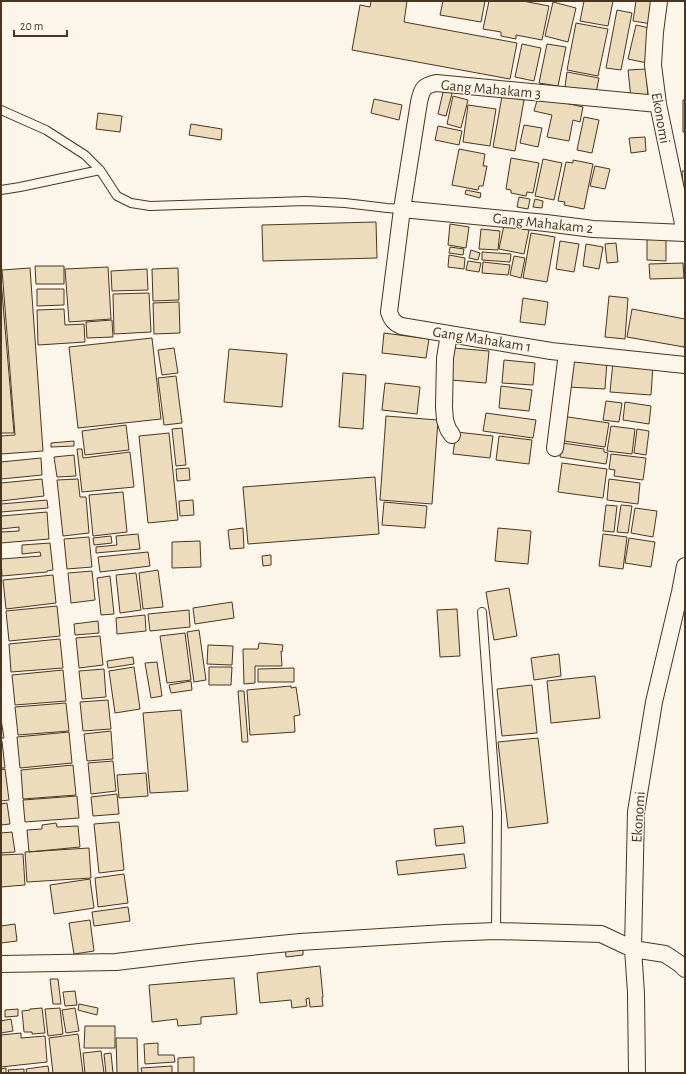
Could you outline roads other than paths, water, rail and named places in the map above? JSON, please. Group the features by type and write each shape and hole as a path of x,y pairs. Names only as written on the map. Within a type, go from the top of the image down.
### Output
{"street":[{"name":"Ekonomi","path":"659,1 653,65 658,104 685,233"},
{"name":"Gang Mahakam 3","path":"402,209 419,102 422,91 429,84 436,83 658,104"},
{"name":"Gang Mahakam 2","path":"402,209 538,222 593,229 685,233"},
{"name":"Gang Mahakam 1","path":"402,209 389,312 390,317 394,322 401,326 567,353 685,365"},
{"path":"449,334 445,358 444,407 445,420 452,435"},
{"path":"555,448 567,353"},
{"name":"Ekonomi","path":"637,1073 636,993 633,949 636,812 654,702 685,566"},
{"path":"1,964 116,962 300,942 496,931 601,934 633,949 665,954 685,969"}],"lane":[{"path":"1,110 46,130 85,154 100,170 117,196 132,203 150,206 306,202 345,203 402,209"},
{"path":"1,190 100,170"},
{"path":"482,612 497,813 496,931"}]}
